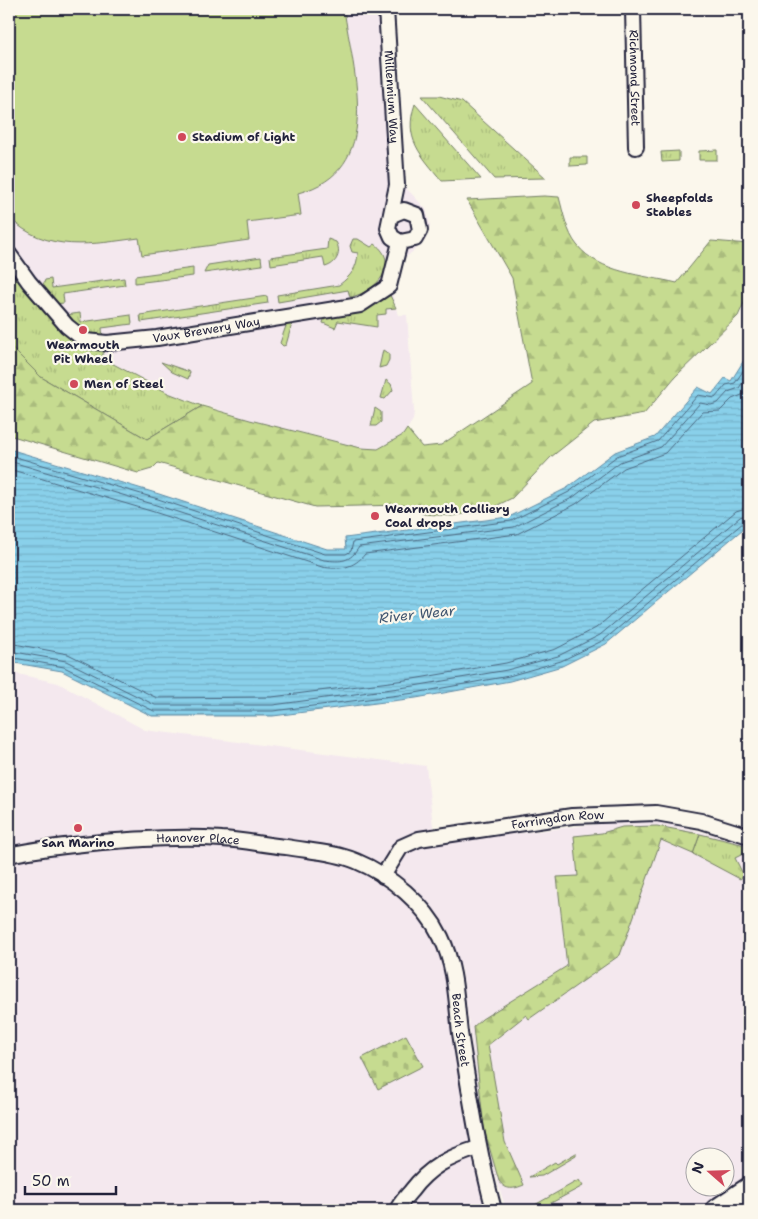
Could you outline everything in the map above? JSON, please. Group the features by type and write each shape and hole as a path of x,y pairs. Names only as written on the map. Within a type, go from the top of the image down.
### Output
{"highway":[{"path":"716,1210 749,1188"}],"street":[{"name":"Millennium Way","path":"386,9 397,185 392,215"},
{"name":"Richmond Street","path":"632,9 636,147"},
{"name":"Millennium Way","path":"397,185 408,210"},
{"path":"399,210 408,210 420,220 420,230 415,239 400,242 389,233 388,223 392,215 399,210"},
{"name":"Vaux Brewery Way","path":"9,254 50,310 66,326 86,341 107,343 157,338 360,305 389,286 400,242"},
{"name":"Farringdon Row","path":"383,876 401,847 419,839 572,816 656,813 701,822 749,836"},
{"name":"Hanover Place","path":"9,855 37,848 165,837 224,839 332,854 355,860 383,876"},
{"name":"Beach Street","path":"383,876 418,903 431,919 442,938 451,962 457,988 459,1025 478,1148 494,1210"},
{"path":"398,1210 418,1181 430,1170 441,1162 478,1148"}],"shaded area":[{"path":"9,9 390,9 402,178 407,189 426,209 430,225 425,241 404,259 391,290 398,315 407,315 414,411 413,420 403,435 377,449 361,448 250,420 168,393 102,357 104,350 82,345 9,265"},
{"path":"9,672 58,683 145,730 426,766 435,843 624,821 656,821 749,843 749,1180 736,1189 736,1146 686,1146 686,1196 726,1196 705,1210 506,1210 482,1130 462,969 444,926 453,1018 493,1210 9,1210"}],"green space":[{"name":"Stadium of Light","path":"9,9 344,9 357,89 357,116 354,142 344,164 326,181 298,193 301,215 247,222 249,240 142,255 139,238 71,244 38,237 23,229 9,217"},
{"path":"422,96 439,96 462,102 546,178 494,179"},
{"path":"415,104 481,179 442,181 416,146 411,127"},
{"path":"717,150 717,160 699,160 699,151"},
{"path":"679,151 679,161 662,162 661,152"},
{"path":"570,157 587,157 587,165 570,166"},
{"path":"559,197 571,235 586,254 597,262 623,272 677,283 711,241 749,244 749,292 738,316 675,377 644,414 594,423 551,457 512,498 488,510 452,516 424,514 404,505 315,507 158,463 152,469 138,473 9,435 9,345 41,377 147,439 202,406 361,448 378,449 403,435 407,429 422,447 441,445 532,384 512,278 467,200"},
{"path":"328,239 336,242 338,254 333,263 325,267 323,257 271,265 270,257 327,249"},
{"path":"353,239 358,239 371,247 375,244 383,252 386,260 386,269 376,284 368,290 350,297 348,290 278,302 277,295 339,285 343,282 353,271 356,263 358,253 352,252 350,246"},
{"path":"261,257 262,265 204,273 208,265"},
{"path":"9,265 82,345 104,350 102,358 168,393 202,406 147,439 41,377 9,345"},
{"path":"193,268 193,276 135,283 135,276"},
{"path":"124,278 125,285 63,294 64,303 54,304 42,288 45,280 51,279 52,288"},
{"path":"388,291 396,308 386,309 386,314 377,315 377,327 338,321 335,328 323,323 325,316 358,311 373,305 373,302"},
{"path":"267,296 268,303 141,322 140,315"},
{"path":"80,313 81,322 131,315 132,324 102,328 103,339 84,336 66,315"},
{"path":"287,323 292,324 286,345 283,346 280,343"},
{"path":"383,350 389,354 389,360 386,366 379,368"},
{"path":"161,362 190,372 188,379 172,372"},
{"path":"386,380 391,384 393,390 385,399 381,398"},
{"path":"375,408 381,412 381,422 376,426 371,426"},
{"path":"657,826 700,834 693,854 661,840 620,955 529,1019 526,1015 488,1045 505,1142 524,1185 507,1188 499,1181 484,1129 473,1027 482,1019 567,966 557,877 578,876 574,836 602,833 622,827"},
{"path":"700,834 749,846 749,860 745,853 735,858 744,876 740,879 693,854"},
{"path":"406,1035 423,1066 378,1089 362,1058"},
{"path":"576,1153 576,1156 542,1176 529,1177 555,1162 557,1164"},
{"path":"579,1180 583,1186 538,1210 526,1210"}],"water":[{"name":"River Wear","path":"749,352 749,524 606,644 562,666 510,681 416,698 273,716 152,716 62,671 9,662 9,449 159,494 327,549 346,549 345,538 509,517 567,488 615,452 655,437 698,387 712,394 725,378 731,381"}],"place":[{"name":"Stadium of Light","path":"182,137"},
{"name":"Sheepfolds Stables","path":"636,205"},
{"name":"Wearmouth Pit Wheel","path":"83,330"},
{"name":"Men of Steel","path":"74,384"},
{"name":"Wearmouth Colliery Coal drops","path":"375,516"},
{"name":"San Marino","path":"78,828"}]}
